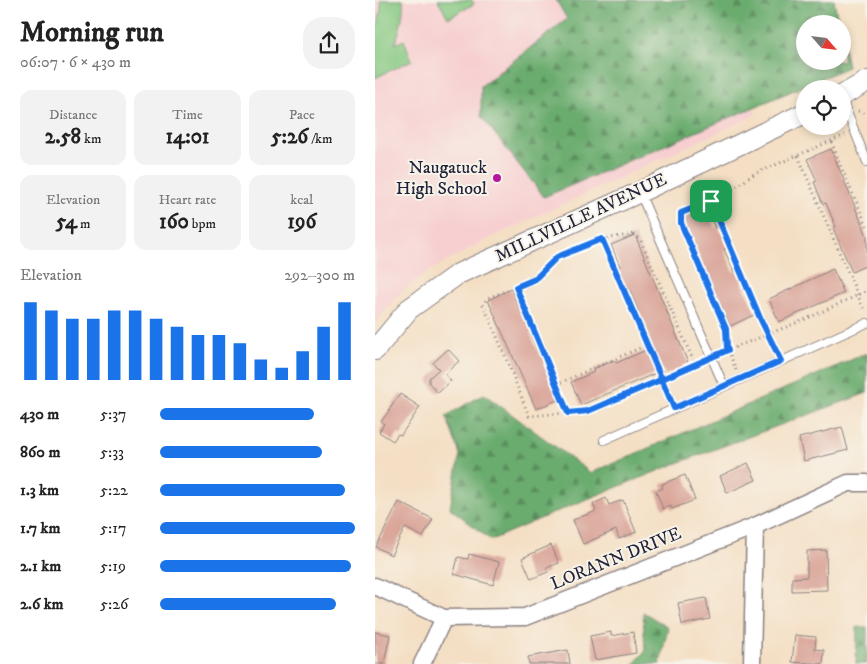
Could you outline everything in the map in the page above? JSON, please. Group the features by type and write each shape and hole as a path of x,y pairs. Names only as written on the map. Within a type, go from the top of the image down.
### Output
{"street":[{"path":"851,90 867,81"},
{"name":"MILLVILLE AVENUE","path":"375,350 409,309 458,274 640,192 796,117"},
{"name":"LORANN DRIVE","path":"375,586 444,618 525,617 755,526 848,483 867,484"},
{"path":"752,664 755,526"},
{"path":"423,664 444,618"}],"lane":[{"path":"851,123 867,162"},
{"path":"640,192 724,386"},
{"path":"603,440 867,323"}],"path":[{"path":"851,123 857,110 867,113"},
{"path":"739,379 727,347 726,329 681,223 681,213 727,194 754,174 845,135"},
{"path":"832,142 867,226"},
{"path":"798,156 867,318"},
{"path":"711,201 781,361"},
{"path":"695,364 639,239 634,234 602,239 557,257 535,279 488,298 483,304 529,416 588,411 711,357 806,319 867,291"},
{"path":"602,239 674,408"},
{"path":"516,287 568,413"},
{"path":"557,384 647,345"}],"shaded area":[{"name":"Naugatuck High School","path":"375,0 735,0 755,115 484,241 429,271 398,295 375,323"}],"green space":[{"path":"381,0 403,0 399,33 395,44 404,40 412,60 375,78 375,33 379,21"},
{"path":"438,0 472,0 474,4 448,18"},
{"path":"556,0 835,0 837,15 796,15 796,70 841,70 818,80 796,80 796,89 544,197 481,116 481,86 567,19"},
{"path":"867,353 867,393 675,464 491,540 450,508 460,454 446,416 484,394 591,473"},
{"path":"643,612 668,627 660,664 633,664 645,652"},
{"path":"857,627 867,628 867,664 856,664"}],"building":[{"path":"831,149 867,236 867,265 852,272 833,228 836,227 826,203 823,204 814,182 817,181 807,159"},
{"path":"705,205 715,228 718,226 728,248 724,249 734,272 737,271 756,314 730,326 681,215"},
{"path":"635,235 689,365 665,375 663,370 581,405 571,382 594,372 593,369 614,360 616,363 651,348 636,314 639,313 629,289 626,290 617,268 620,267 611,245"},
{"path":"833,269 844,293 779,322 769,299"},
{"path":"511,289 521,311 524,310 533,331 530,333 540,356 543,355 562,398 536,409 488,300"},
{"path":"448,349 459,361 445,374 451,381 438,393 429,383 429,378 439,369 433,363"},
{"path":"400,394 420,407 401,435 398,434 393,441 379,432 384,424 381,422"},
{"path":"842,427 848,450 804,461 799,438"},
{"path":"748,463 756,480 727,493 720,476"},
{"path":"685,475 695,500 672,509 671,506 663,509 656,491 663,488 662,484"},
{"path":"606,498 609,505 623,500 636,532 619,539 616,530 583,544 573,520 596,511 593,504"},
{"path":"399,502 433,519 423,537 405,528 391,555 376,547"},
{"path":"551,545 559,563 546,568 548,572 531,579 522,558"},
{"path":"826,550 827,590 792,591 792,578 807,577 807,551"},
{"path":"469,554 499,562 493,585 454,574 458,557 468,559"},
{"path":"706,598 710,619 682,625 678,603"},
{"path":"375,632 390,635 384,664 375,664"},
{"path":"611,632 611,636 633,632 636,653 595,660 590,636"},
{"path":"795,635 816,637 815,649 824,650 823,664 792,662"},
{"path":"568,650 570,664 529,664 528,657"}],"place":[{"name":"Naugatuck High School","path":"497,178"}],"route":[{"path":"711,201 681,213 681,223 726,329 728,350 695,364 662,379 658,381 588,411 568,413 516,287 535,279 557,257 602,239 662,379 674,408 781,361 760,318 711,201"}]}
